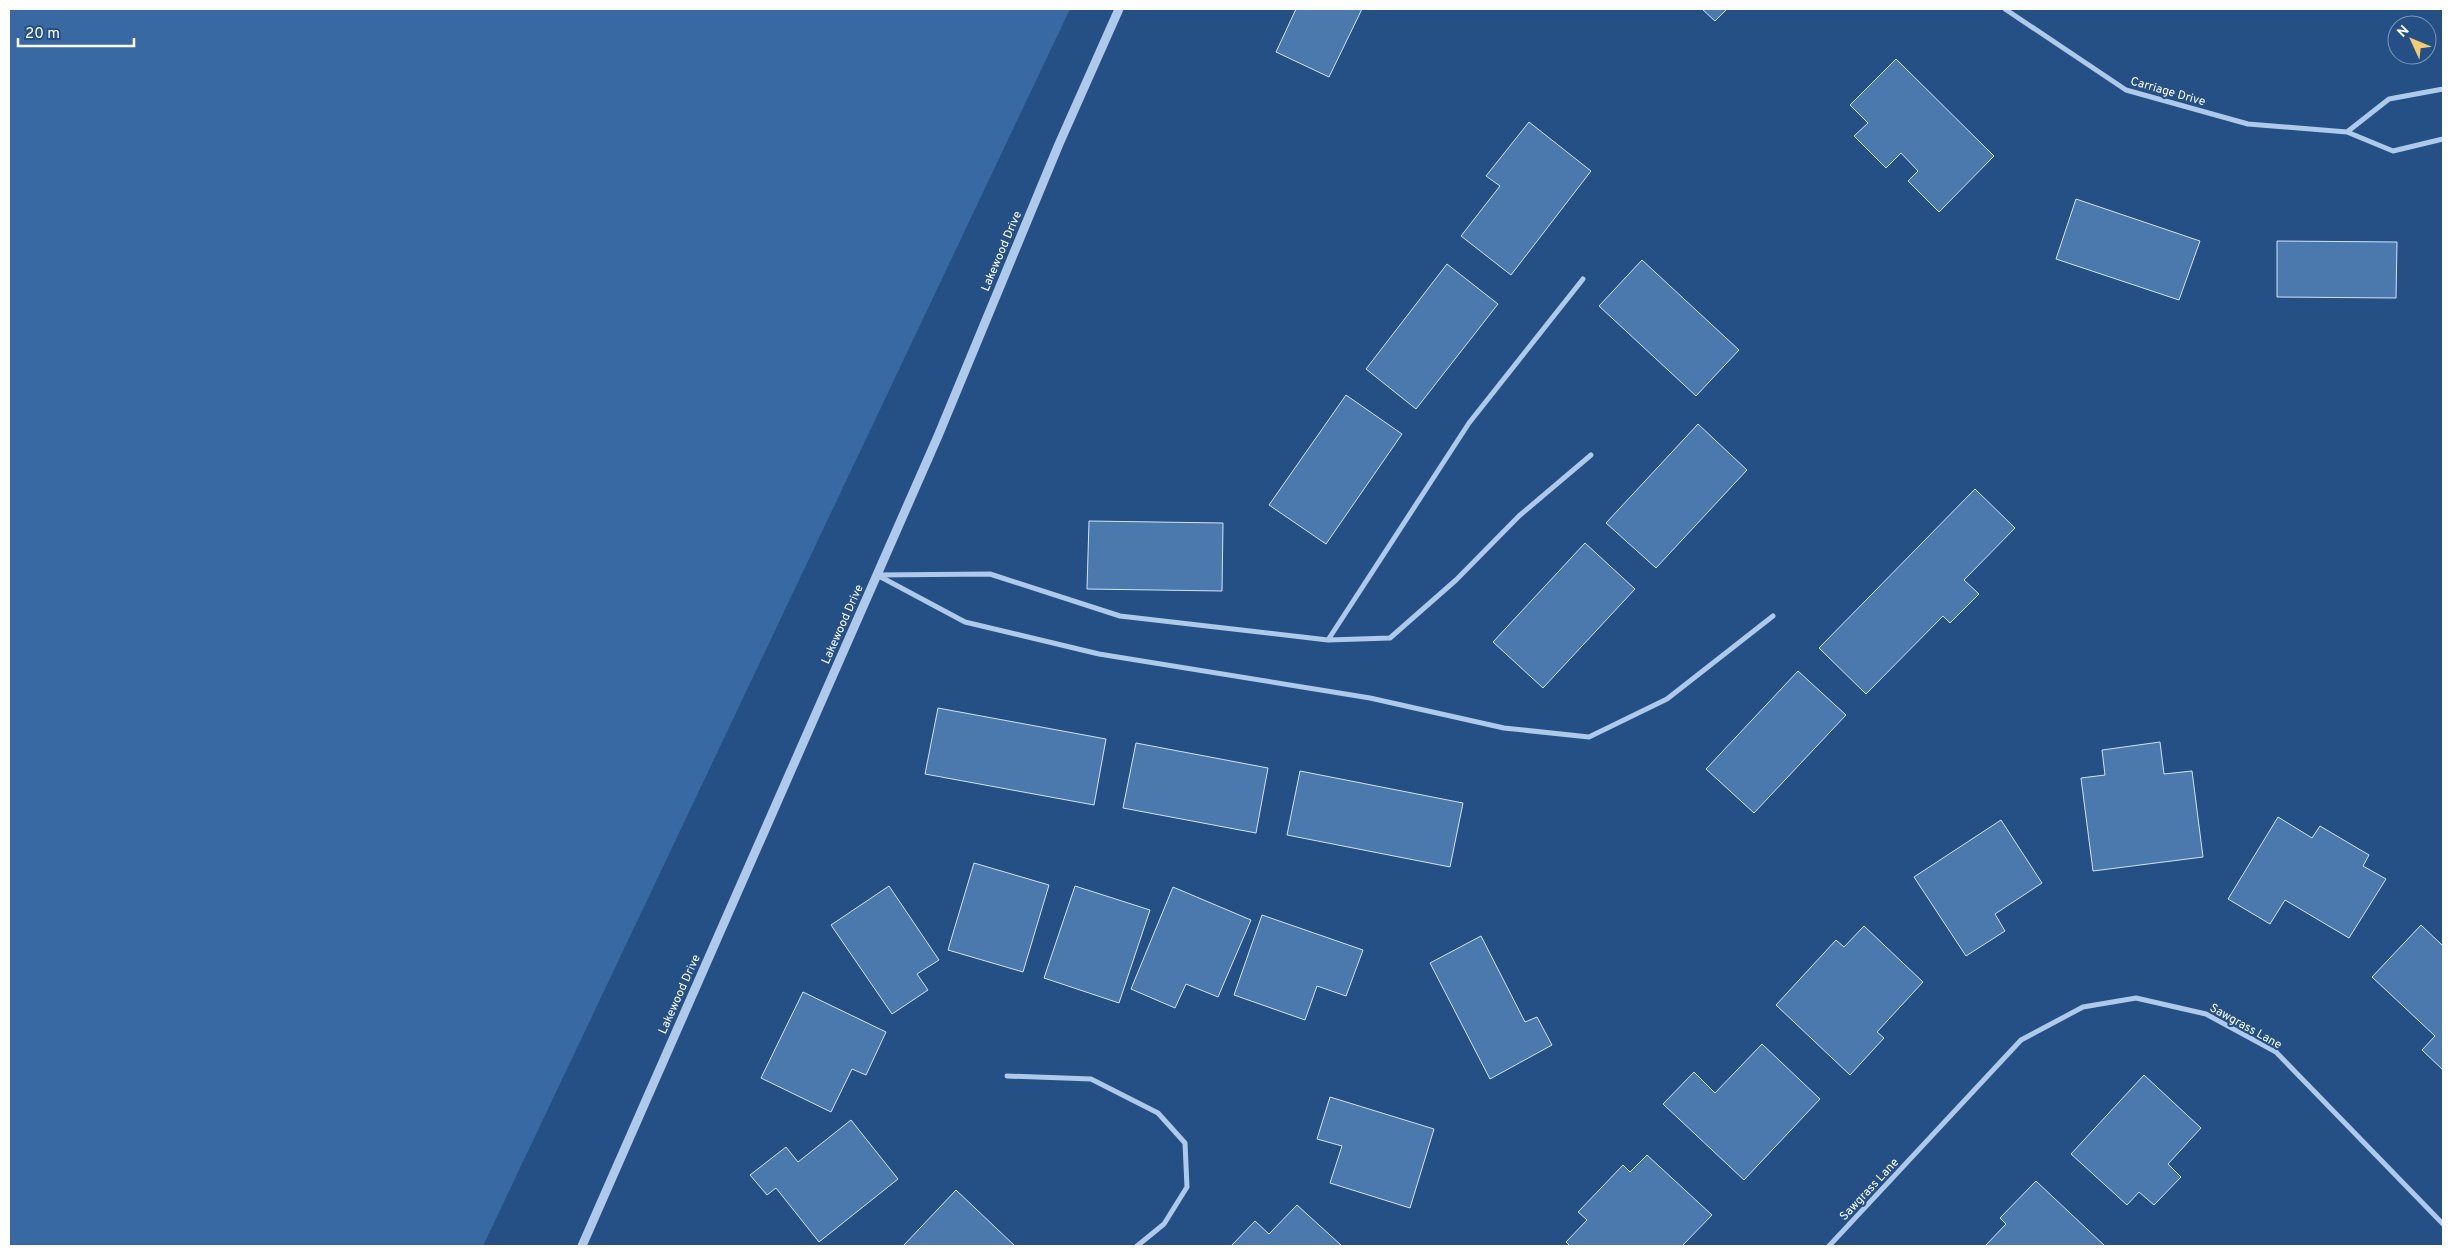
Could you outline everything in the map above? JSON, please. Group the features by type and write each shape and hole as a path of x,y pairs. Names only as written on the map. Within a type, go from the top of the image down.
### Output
{"street":[{"name":"Lakewood Drive","path":"582,1246 938,436 1059,144 1119,9"},
{"name":"Carriage Drive","path":"2006,9 2126,90 2248,124 2347,132 2392,151 2443,139"},
{"path":"2347,132 2389,99 2443,89"},
{"path":"1328,640 1469,423 1583,279"},
{"path":"877,575 990,574 1120,616 1328,640 1390,638 1456,580 1519,516 1591,455"},
{"path":"877,575 965,622 1099,654 1370,698 1504,728 1589,737 1667,699 1773,616"},
{"name":"Sawgrass Lane","path":"1829,1246 2021,1040 2083,1007 2136,998 2206,1014 2276,1052 2443,1224"},
{"path":"1007,1076 1091,1078 1158,1113 1185,1144 1187,1187 1164,1224 1137,1246"}],"shaded area":[{"path":"9,9 1070,9 483,1246 9,1246"}],"building":[{"path":"1296,9 1362,9 1329,77 1276,52"},
{"path":"1702,9 1727,9 1715,21"},
{"path":"1896,59 1994,156 1939,212 1908,181 1918,171 1901,153 1886,168 1854,136 1868,123 1850,105"},
{"path":"1529,122 1591,171 1511,275 1461,236 1500,186 1486,176"},
{"path":"2076,199 2200,241 2179,300 2056,259"},
{"path":"2277,241 2397,242 2396,298 2277,297"},
{"path":"1642,260 1739,350 1696,396 1599,306"},
{"path":"1447,264 1498,304 1416,409 1366,369"},
{"path":"1346,395 1402,434 1326,544 1269,505"},
{"path":"1698,424 1747,470 1656,568 1606,523"},
{"path":"1975,489 2015,528 1964,580 1979,594 1950,623 1943,616 1866,694 1819,648"},
{"path":"1089,521 1223,523 1222,591 1087,589"},
{"path":"1585,543 1635,589 1543,688 1493,642"},
{"path":"1798,671 1846,715 1754,813 1706,769"},
{"path":"938,708 1106,739 1094,805 925,774"},
{"path":"2160,742 2164,774 2192,771 2203,857 2093,871 2081,778 2105,775 2102,750"},
{"path":"1136,743 1268,768 1256,833 1123,808"},
{"path":"1300,771 1463,803 1450,867 1287,835"},
{"path":"2278,817 2312,838 2320,826 2369,855 2363,866 2386,879 2349,938 2285,900 2270,924 2228,899"},
{"path":"2001,820 2042,883 1995,914 2005,931 1966,956 1914,877"},
{"path":"974,863 1049,885 1023,972 948,950"},
{"path":"889,886 939,960 917,974 928,990 892,1014 831,925"},
{"path":"1075,886 1150,910 1119,1003 1044,978"},
{"path":"1173,887 1251,920 1218,997 1186,984 1175,1008 1131,989"},
{"path":"1262,915 1363,950 1346,996 1317,986 1305,1020 1234,995"},
{"path":"2421,925 2443,946 2443,1070 2422,1050 2435,1036 2372,977"},
{"path":"1864,926 1923,982 1877,1032 1884,1038 1850,1075 1776,1005 1836,940 1844,947"},
{"path":"1481,936 1525,1022 1537,1017 1552,1045 1490,1079 1430,963"},
{"path":"803,992 886,1032 866,1075 852,1069 831,1112 761,1078"},
{"path":"1762,1044 1820,1099 1744,1180 1663,1104 1694,1072 1715,1093"},
{"path":"2144,1075 2201,1128 2168,1164 2181,1177 2154,1205 2139,1192 2127,1205 2071,1154"},
{"path":"1330,1097 1434,1129 1410,1208 1330,1183 1342,1146 1317,1139"},
{"path":"851,1120 898,1179 819,1242 776,1188 767,1195 750,1175 786,1147 798,1162"},
{"path":"1647,1155 1712,1215 1682,1246 1570,1246 1566,1242 1587,1220 1578,1212 1623,1165 1630,1172"},
{"path":"2036,1181 2105,1246 1985,1246 2006,1224 2000,1218"},
{"path":"956,1190 1015,1246 903,1246"},
{"path":"1297,1205 1342,1246 1231,1246 1255,1221 1269,1234"}]}
